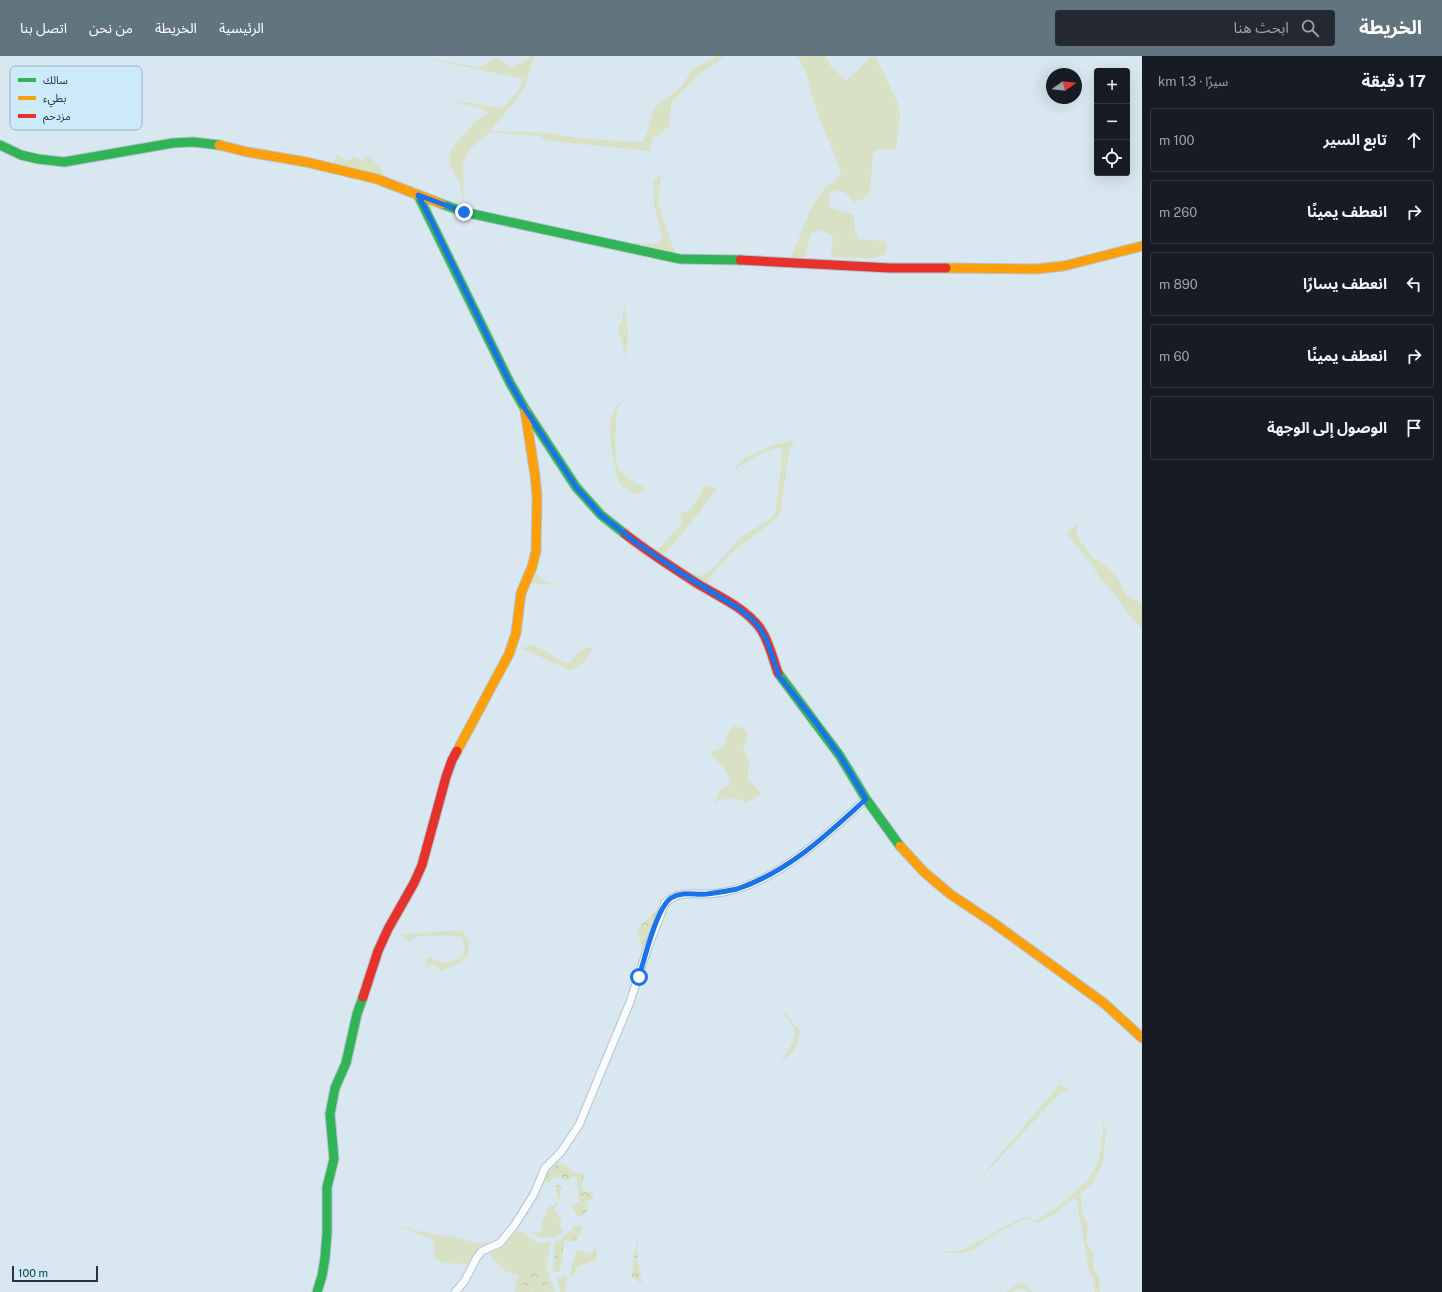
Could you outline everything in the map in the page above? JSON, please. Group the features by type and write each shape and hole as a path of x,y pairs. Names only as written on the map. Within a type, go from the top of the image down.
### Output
{"street":[{"path":"0,145 21,155 38,159 64,162 173,143 193,142 224,146 247,152 306,162 377,180 464,212 680,259 714,259 890,268 1036,269 1064,266 1142,246"},
{"path":"418,195 510,383 525,409 576,487 601,515 634,541 681,573 738,608 753,620 767,641 779,676 840,756 866,799 894,839 924,872 950,894 996,924 1105,1004 1142,1038"},
{"path":"317,1292 322,1276 327,1233 327,1187 334,1159 330,1128 330,1114 331,1102 335,1088 346,1063 357,1014 378,951 422,865 452,760 509,654 516,633 521,593 532,567 536,551 537,497 535,475 526,426 525,409"},
{"path":"455,1292 464,1282 477,1257 482,1251 500,1243 514,1226 534,1194 545,1168 560,1152 579,1125 630,1002 647,950 665,904 671,898 681,894 706,894 736,889 758,880 782,867 808,850 866,799"}],"green space":[{"path":"531,56 534,56 525,87 490,131 550,133 578,138 643,142 655,107 681,87 696,67 716,56 725,56 694,79 671,103 669,125 662,133 652,138 651,151 546,140 539,136 490,132 470,149 463,164 464,204 459,180 454,175 450,165 450,153 454,144 474,123 488,113 480,108 445,99 503,108 520,88 523,79 420,57 480,67 495,59 504,62 510,67 524,62"},
{"path":"796,56 825,56 831,67 846,80 871,56 875,56 898,103 900,114 896,150 875,149 873,154 870,191 863,199 853,202 847,194 837,190 829,194 829,207 854,214 855,232 858,239 886,241 887,249 884,254 875,258 831,257 833,236 821,230 811,233 805,257 791,257 812,207 826,187 833,183 841,172 814,102 806,73 800,60"},
{"path":"337,154 347,161 355,156 362,161 367,155 381,168 386,179 378,175 333,163"},
{"path":"661,174 658,204 675,252 658,250 634,243 659,244 661,240 662,233 655,210 653,182"},
{"path":"625,304 628,330 626,358 618,329 622,320"},
{"path":"623,400 617,409 615,442 616,460 621,473 646,488 637,495 619,484 610,439 612,417 616,408"},
{"path":"794,440 789,451 781,508 777,518 732,552 709,578 708,583 681,569 658,554 659,549 682,523 681,514 693,507 703,486 708,486 714,489 719,486 686,529 663,555 698,576 703,575 713,568 740,539 775,513 783,453 781,447 756,456 733,471 744,458 771,446"},
{"path":"1078,523 1076,532 1080,541 1093,558 1108,567 1118,579 1127,596 1142,604 1142,628 1131,618 1117,597 1100,578 1090,562 1066,533"},
{"path":"536,574 544,581 557,585 531,583"},
{"path":"534,645 565,663 571,662 578,653 585,648 593,648 584,662 571,671 521,648"},
{"path":"735,726 743,728 748,732 743,750 746,753 749,767 747,778 762,794 746,803 730,798 714,803 720,789 729,786 730,781 725,770 710,752 718,750 722,747 729,731"},
{"path":"662,903 652,924 642,955 642,946 637,932 639,927"},
{"path":"462,931 468,940 469,954 462,962 441,971 434,964 428,966 425,959 430,957 443,962 450,962 463,956 465,945 460,937 441,935 414,937 410,942 400,935"},
{"path":"780,1011 787,1015 800,1031 798,1042 794,1050 779,1063 793,1042 794,1037 792,1025"},
{"path":"1060,1084 1070,1092 1063,1091 1058,1095 969,1191"},
{"path":"1102,1115 1106,1132 1103,1162 1093,1183 1080,1194 1083,1215 1088,1224 1086,1241 1093,1253 1093,1268 1099,1278 1100,1292 1095,1292 1094,1281 1089,1271 1076,1197 1043,1221 1038,1223 1027,1218 994,1235 975,1249 964,1253 938,1253 964,1250 1001,1228 1028,1216 1035,1221 1056,1208 1089,1179 1099,1159 1103,1134"},
{"path":"559,1163 575,1173 582,1173 584,1180 581,1184 585,1192 591,1192 594,1198 586,1202 589,1209 584,1215 578,1217 572,1206 579,1203 577,1179 574,1176 568,1180 560,1177 553,1178 551,1181 544,1184 549,1172"},
{"path":"559,1184 563,1188 560,1191 561,1195 557,1205 555,1208 547,1212 546,1209 555,1205 558,1201 555,1186"},
{"path":"553,1209 563,1223 559,1223 563,1232 560,1235 551,1238 533,1234 530,1231 535,1233 540,1232 544,1216"},
{"path":"395,1225 434,1235 450,1236 477,1243 491,1242 477,1250 469,1264 446,1263 434,1259 434,1243 432,1239"},
{"path":"582,1225 581,1234 575,1241 566,1240 564,1242 560,1269 558,1272 553,1271 555,1242 559,1241 575,1226"},
{"path":"514,1231 523,1233 537,1243 551,1242 547,1270 555,1292 549,1292 546,1279 523,1280 522,1292 515,1292 515,1286 519,1276 509,1273 502,1268 489,1254 504,1246"},
{"path":"638,1238 637,1256 642,1284 632,1277 634,1255"},
{"path":"597,1246 596,1260 577,1267 570,1280 572,1263 577,1250 592,1253"},
{"path":"532,1268 543,1274 549,1292 522,1292 523,1280"},
{"path":"563,1275 567,1276 565,1292 560,1292 557,1278 560,1278"},
{"path":"1021,1283 1027,1285 1032,1292 1022,1288 1011,1292 1004,1292"}],"traffic: fast":[{"path":"0,145 21,155 38,159 64,162 173,143 193,142 219,145"},
{"path":"418,195 510,383 525,409 576,487 601,515 625,534"},
{"path":"442,204 464,212 680,259 740,260"},
{"path":"778,673 840,756 866,799 900,846"},
{"path":"317,1292 322,1276 325,1258 327,1233 327,1187 334,1159 330,1114 335,1088 346,1063 357,1014 363,997"}],"traffic: slow":[{"path":"219,145 247,152 306,162 377,179 442,204"},
{"path":"946,268 1036,269 1064,266 1142,246"},
{"path":"457,751 509,654 516,633 521,593 532,567 536,551 537,497 525,411"},
{"path":"900,846 924,872 950,894 995,924 1105,1004 1142,1038"}],"traffic: jam":[{"path":"740,260 890,268 946,268"},
{"path":"625,534 670,566 732,603 754,621 763,633 778,673"},
{"path":"363,997 378,951 422,865 446,777 457,751"}],"route":[{"path":"464,212 418,195 510,383 525,409 576,487 601,515 634,541 681,573 738,608 753,620 767,641 779,676 840,756 866,799 808,850 782,867 758,880 736,889 706,894 681,894 671,898 665,904 659,917 639,977"}]}
